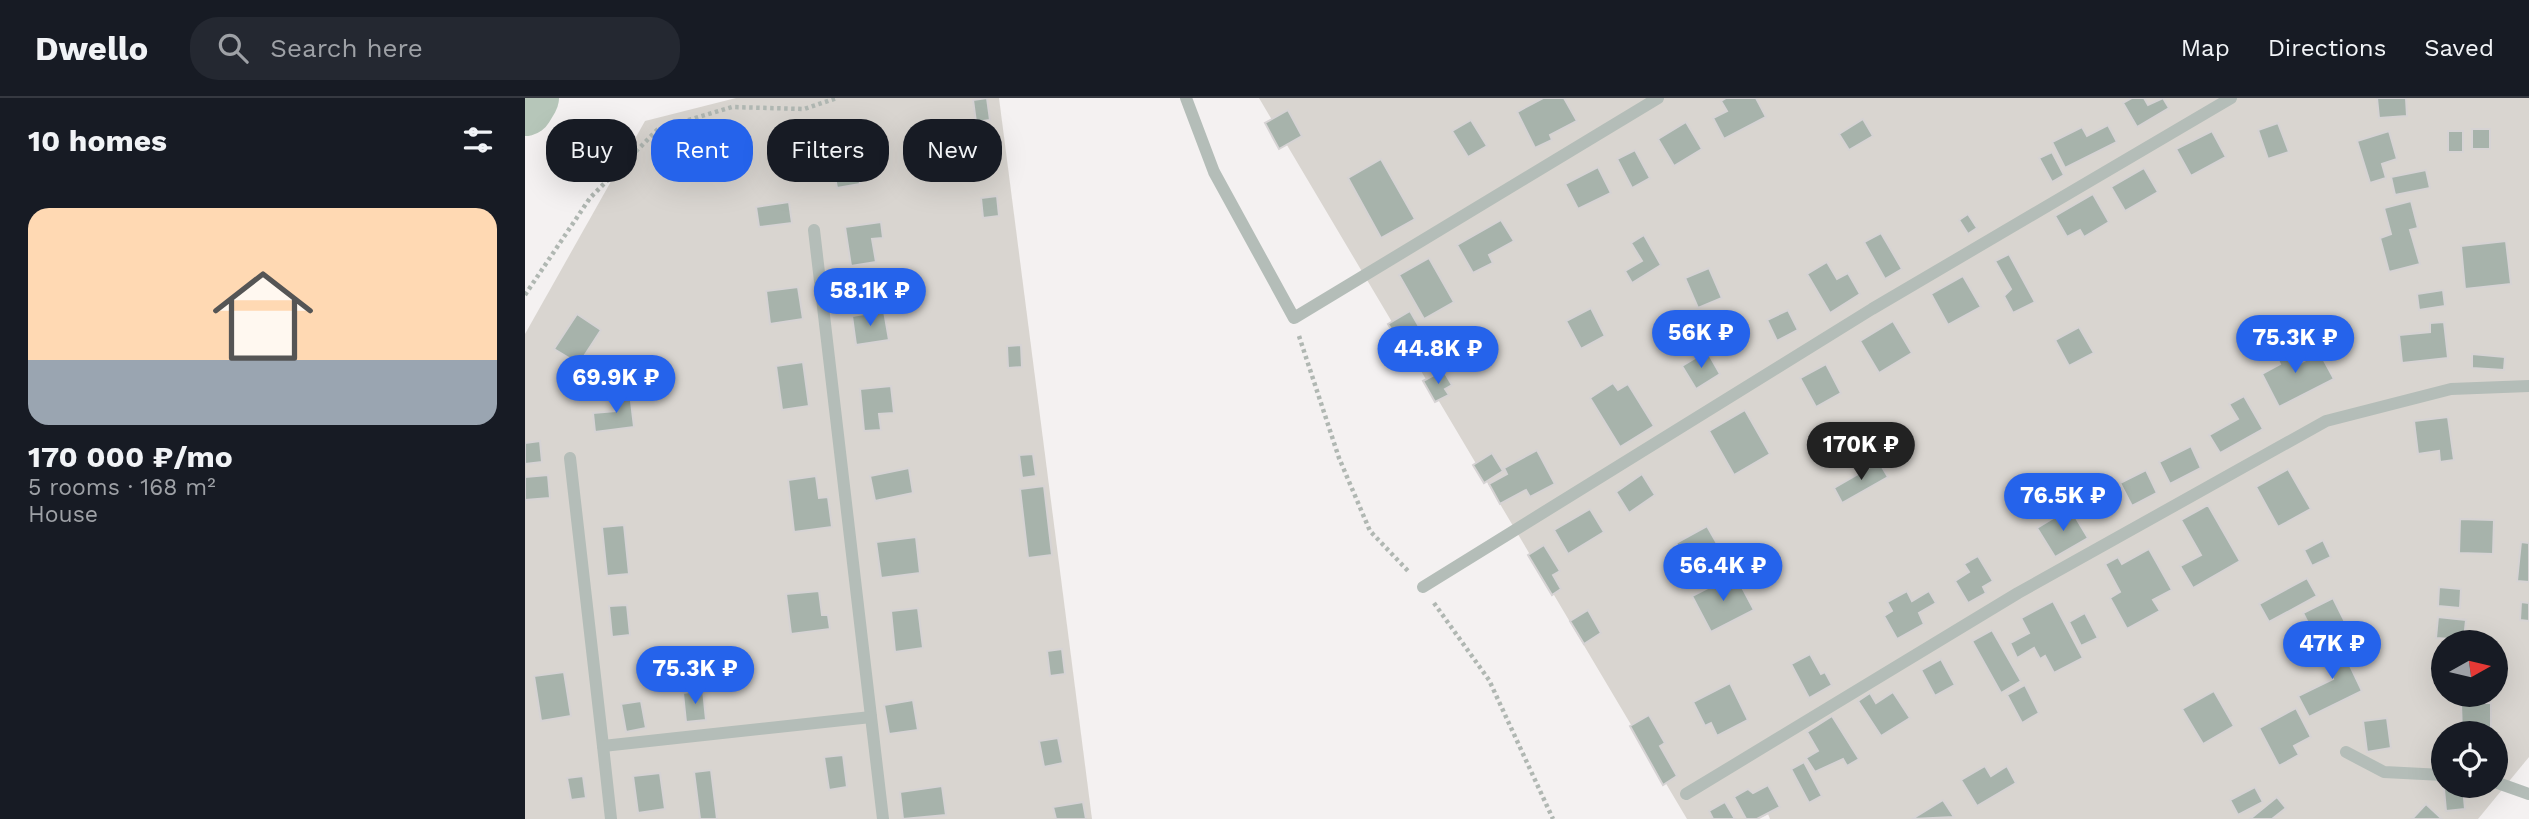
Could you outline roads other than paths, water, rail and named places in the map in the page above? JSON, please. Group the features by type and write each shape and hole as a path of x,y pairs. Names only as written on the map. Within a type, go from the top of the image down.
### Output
{"street":[{"path":"1186,98 1214,172 1294,318 1658,98"},
{"path":"1423,587 1872,309 2231,98"},
{"path":"814,230 883,819"},
{"path":"1686,794 2018,593 2326,421 2451,389 2529,386"},
{"path":"570,458 611,819"},
{"path":"603,746 871,717"},
{"path":"2346,752 2384,772 2431,774"},
{"path":"2508,787 2529,794"}],"waterway":[{"path":"525,108 531,98"}]}
